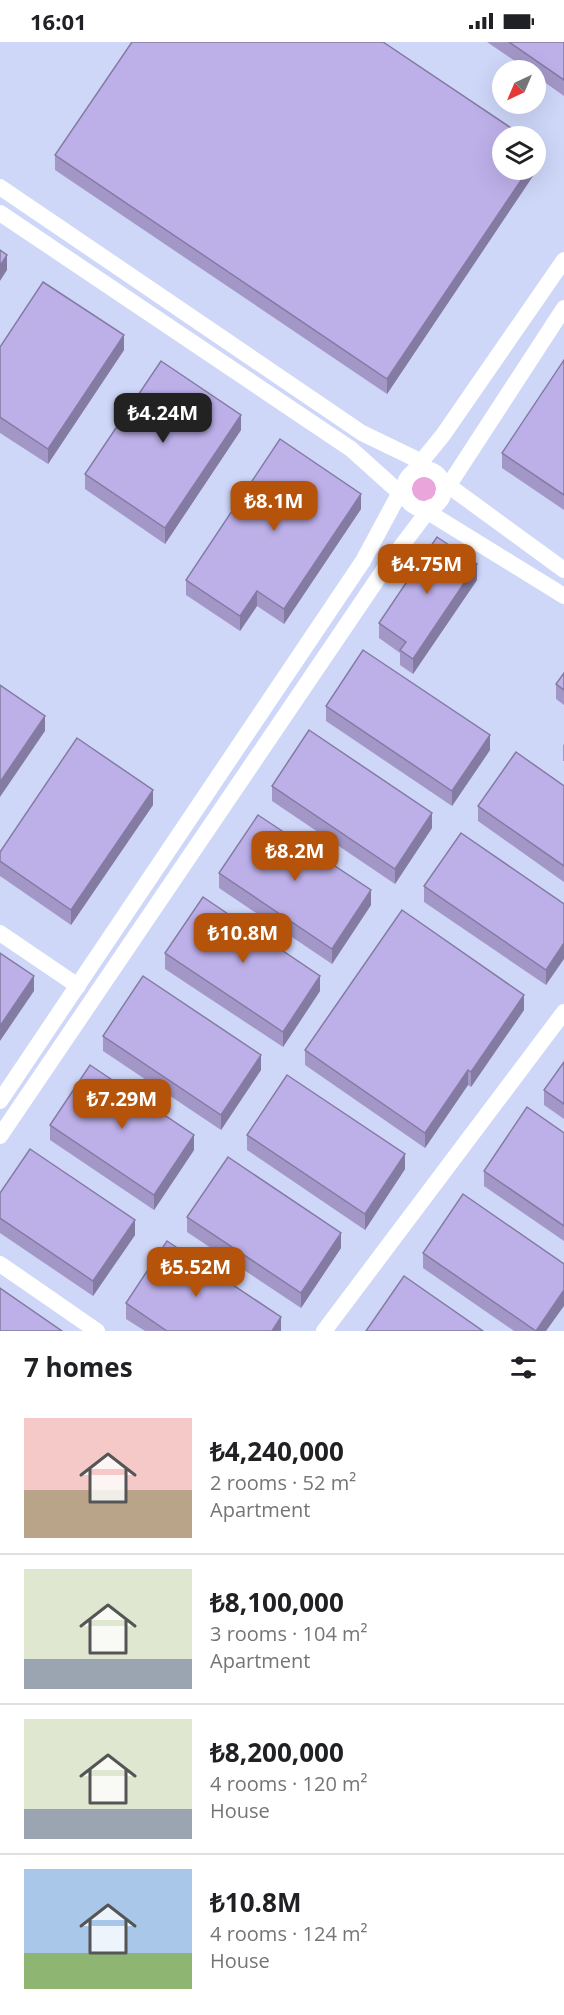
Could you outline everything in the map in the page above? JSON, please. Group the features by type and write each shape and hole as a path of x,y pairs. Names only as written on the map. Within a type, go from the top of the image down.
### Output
{"street":[{"path":"0,187 362,433 409,478"},
{"path":"0,213 351,449 409,478"},
{"path":"0,1101 363,561 409,478 443,435 564,260"},
{"path":"0,1136 387,565 446,490 564,308"},
{"path":"564,570 446,490 435,472 424,469 409,478 406,495 413,505 429,510 564,596"},
{"path":"0,933 78,986"},
{"path":"324,1331 564,1012"},
{"path":"0,1264 97,1331"}],"shaded area":[{"path":"424,477 429,478 435,484 435,494 429,500 424,501 419,500 413,494 412,489 413,484 419,478"}],"building":[{"path":"132,42 383,42 508,126 492,126 492,180 521,180 387,379 55,155"},
{"path":"509,42 564,42 564,80 546,68 546,60 535,60"},
{"path":"0,250 7,255 0,266"},
{"path":"43,282 124,335 48,449 0,417 0,347"},
{"path":"564,360 564,495 502,453"},
{"path":"161,361 241,415 165,528 85,474"},
{"path":"280,439 361,494 284,609 257,591 240,616 186,580"},
{"path":"437,537 477,564 413,659 400,650 406,642 379,623"},
{"path":"363,650 490,735 452,791 326,706"},
{"path":"564,673 564,690 556,684"},
{"path":"0,685 45,716 0,782"},
{"path":"309,730 432,813 395,869 272,786"},
{"path":"77,738 153,790 71,910 0,861 0,852"},
{"path":"516,752 564,786 564,866 478,806"},
{"path":"258,815 371,890 332,949 219,873"},
{"path":"461,833 564,904 564,943 546,970 424,886"},
{"path":"203,897 320,976 283,1032 165,953"},
{"path":"402,910 524,995 471,1072 468,1070 425,1133 305,1050"},
{"path":"0,953 34,976 0,1026"},
{"path":"143,976 261,1055 221,1115 103,1036"},
{"path":"564,1062 564,1104 544,1090"},
{"path":"90,1065 194,1135 154,1195 50,1125"},
{"path":"287,1075 405,1154 365,1214 247,1135"},
{"path":"527,1107 564,1133 564,1226 484,1171"},
{"path":"30,1149 135,1220 93,1281 0,1218 0,1193"},
{"path":"228,1157 341,1233 301,1293 187,1217"},
{"path":"463,1194 564,1264 564,1290 536,1331 423,1253"},
{"path":"167,1241 281,1317 272,1331 167,1331 126,1303"},
{"path":"404,1276 483,1331 366,1331"},
{"path":"0,1288 62,1331 0,1331"}]}
